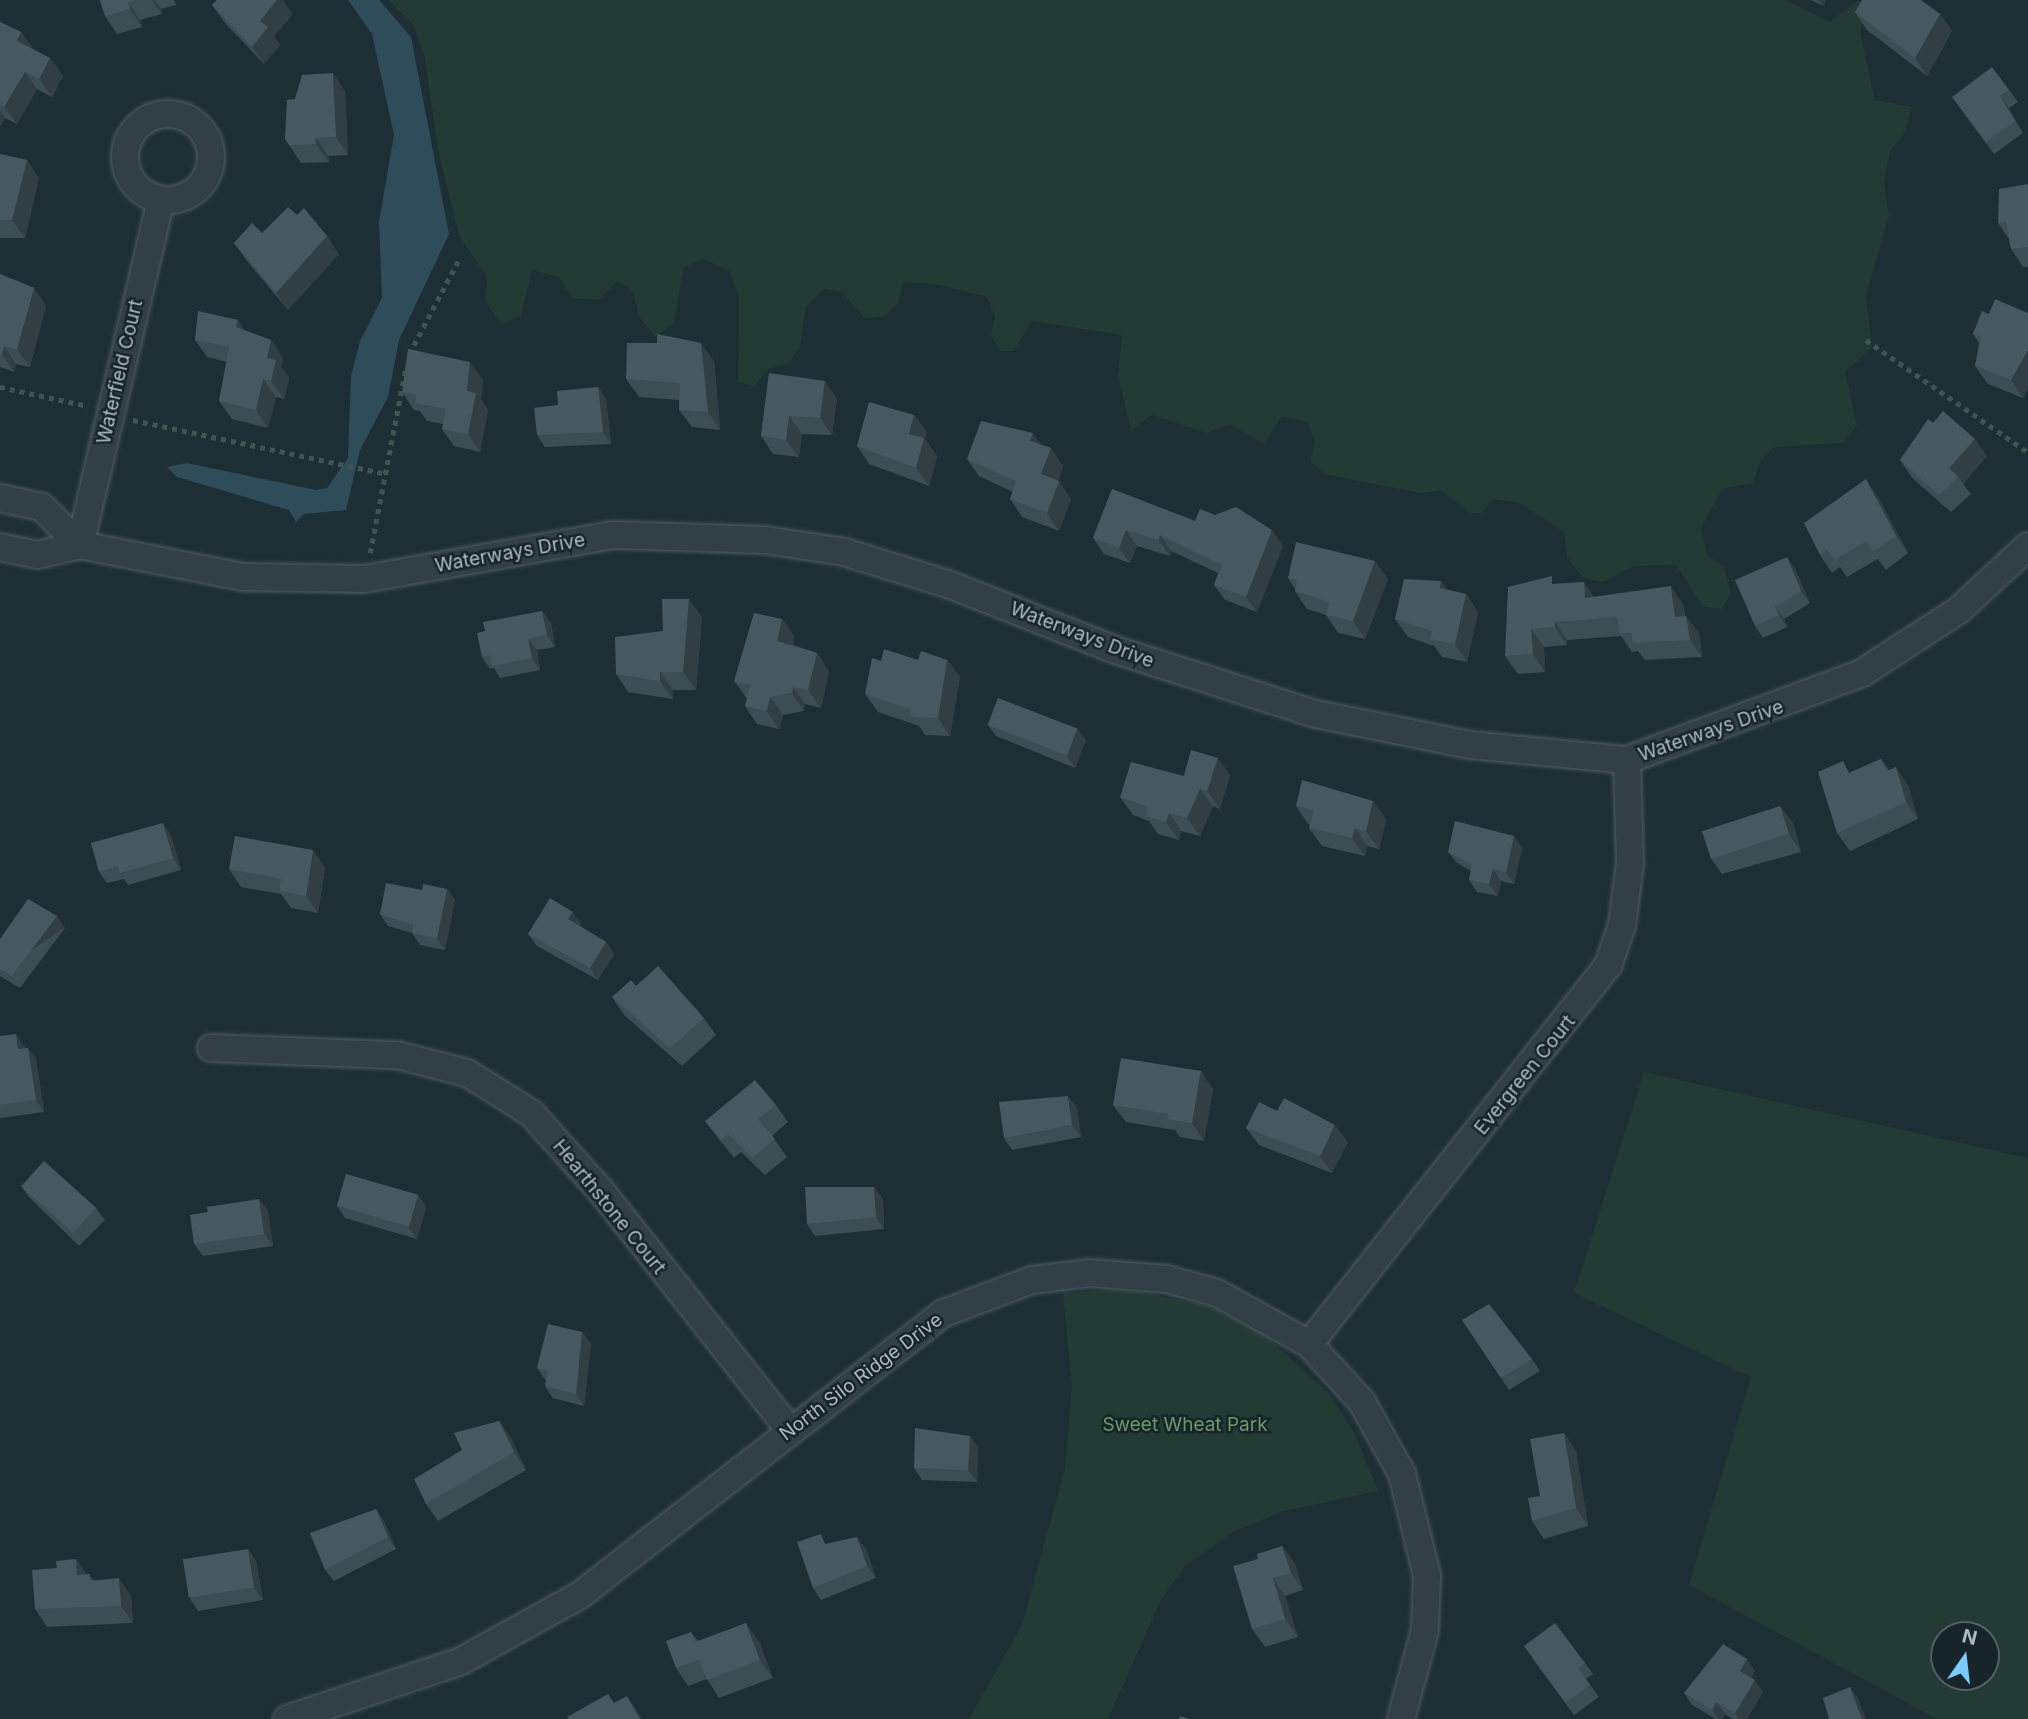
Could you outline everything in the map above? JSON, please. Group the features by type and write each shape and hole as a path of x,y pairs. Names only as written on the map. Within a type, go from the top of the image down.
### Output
{"street":[{"name":"Waterfield Court","path":"80,545 161,200"},
{"path":"0,498 42,507 80,545"},
{"name":"Waterways Drive","path":"0,547 37,555 80,545 243,577 371,578 613,535 765,540 844,552 916,574 1113,649 1317,714 1470,745 1627,760 1862,673 1959,610 2028,545"},
{"name":"Evergreen Court","path":"1309,1344 1608,966 1629,876 1627,760"},
{"name":"Hearthstone Court","path":"211,1048 397,1055 467,1073 531,1113 601,1191 790,1430"},
{"name":"North Silo Ridge Drive","path":"287,1719 461,1661 580,1595 790,1430 944,1314 997,1290 1066,1275 1139,1275 1195,1286 1309,1344 1362,1402 1394,1454 1427,1576 1423,1640 1401,1719"}],"path":[{"path":"371,578 370,527 408,355 458,261"},
{"path":"1866,340 2028,452"},
{"path":"0,387 110,415 382,472"}],"green space":[{"path":"388,0 1786,0 1830,22 1858,0 1869,7 1860,32 1875,100 1912,107 1905,133 1890,151 1884,182 1889,216 1866,296 1872,347 1845,372 1857,425 1842,443 1774,447 1760,462 1753,483 1722,489 1701,528 1707,555 1724,567 1731,593 1722,609 1703,607 1676,565 1633,566 1603,582 1583,578 1567,557 1564,532 1520,503 1494,499 1481,513 1469,513 1441,490 1420,493 1324,474 1310,461 1315,442 1307,422 1282,416 1264,444 1230,424 1206,433 1152,415 1131,431 1118,376 1122,335 1032,321 1013,351 1001,351 991,336 995,316 987,297 937,284 903,282 898,303 885,316 865,318 842,292 824,289 806,307 800,347 789,363 769,369 754,386 738,382 739,296 729,271 703,259 684,267 674,323 655,337 639,316 633,291 617,281 598,300 573,298 559,277 532,270 521,315 502,325 485,301 487,276 460,238 439,155 424,54 413,24"},
{"path":"1644,1072 2028,1158 2028,1719 1937,1719 1689,1585 1751,1377 1574,1293"},
{"name":"Sweet Wheat Park","path":"1127,1289 1209,1306 1267,1337 1328,1392 1354,1432 1378,1491 1284,1511 1235,1531 1185,1566 1161,1600 1108,1719 969,1719 1022,1625 1065,1468 1072,1388 1063,1293"}],"water":[{"path":"348,0 379,0 411,37 449,234 399,340 388,397 360,450 346,510 304,514 296,522 289,510 177,477 167,467 187,463 316,490 327,488 348,458 351,376 360,341 382,298 379,222 394,135 372,34"}],"building":[{"path":"100,0 135,0 128,2 130,9 105,16"},
{"path":"217,0 277,0 260,21 268,27 252,47 212,5"},
{"path":"1862,0 1921,0 1940,14 1915,58 1855,12"},
{"path":"0,22 21,32 17,41 50,58 39,79 25,72 4,107 0,104"},
{"path":"1992,67 2009,90 2000,96 2015,121 1986,142 1952,97"},
{"path":"333,73 336,137 316,138 316,144 289,145 285,139 287,100 295,99 302,75"},
{"path":"0,154 27,160 12,220 0,220"},
{"path":"2028,184 2028,247 2011,249 2006,222 1998,223 1999,189"},
{"path":"288,207 297,215 304,208 327,236 276,293 234,243 252,223 262,233"},
{"path":"0,274 34,288 17,349 4,346 2,354 0,354"},
{"path":"1995,299 2028,313 2028,350 2011,380 1975,366 1981,337 1973,334 1982,311 1989,314"},
{"path":"198,311 238,320 236,327 271,340 267,358 276,360 271,381 263,379 256,410 219,401 229,347 195,340"},
{"path":"657,334 701,343 708,412 679,410 680,383 626,379 627,343 657,343"},
{"path":"408,349 470,362 467,391 476,393 468,434 442,429 446,409 415,403 416,395 402,392"},
{"path":"769,373 825,381 820,418 789,416 786,440 761,436"},
{"path":"598,387 603,432 537,435 534,408 558,405 557,391"},
{"path":"869,402 914,415 909,434 924,438 916,468 857,446"},
{"path":"1943,411 1975,439 1949,468 1958,477 1939,495 1900,460 1928,419 1933,423"},
{"path":"981,421 1033,433 1030,441 1051,448 1041,474 1059,481 1047,513 1010,499 1016,481 967,459"},
{"path":"1866,479 1896,536 1873,552 1866,541 1835,560 1827,550 1820,555 1804,523"},
{"path":"1112,489 1195,521 1200,509 1215,515 1236,507 1272,530 1246,597 1214,585 1222,565 1160,535 1159,540 1126,530 1119,548 1093,538"},
{"path":"1296,542 1375,561 1353,621 1326,615 1329,602 1295,591 1297,580 1288,578"},
{"path":"1787,557 1801,591 1775,607 1779,615 1755,626 1735,580"},
{"path":"1552,576 1552,584 1584,582 1585,598 1671,586 1675,617 1686,616 1690,640 1633,643 1631,632 1620,634 1617,617 1555,622 1555,627 1531,629 1533,654 1505,656 1508,587"},
{"path":"1404,579 1441,581 1440,588 1466,594 1455,644 1430,639 1432,631 1395,619"},
{"path":"662,599 689,599 683,672 660,672 660,681 616,674 615,637 663,631"},
{"path":"542,611 547,635 528,639 532,658 492,666 490,655 482,657 477,633 485,631 483,622"},
{"path":"754,613 782,619 777,641 817,653 808,690 793,687 792,693 770,697 767,711 745,706 750,685 734,681"},
{"path":"884,649 918,660 921,651 947,660 938,718 913,717 909,709 865,694 872,658 881,661"},
{"path":"998,698 1077,728 1067,756 988,725"},
{"path":"1191,750 1218,758 1207,791 1200,789 1187,818 1169,813 1166,822 1146,816 1148,807 1120,797 1131,762 1184,776"},
{"path":"1881,759 1887,771 1896,767 1906,802 1837,833 1818,772 1843,761 1849,773"},
{"path":"1302,780 1373,801 1366,831 1355,828 1352,838 1309,828 1314,810 1296,806"},
{"path":"1780,806 1789,834 1711,859 1702,831"},
{"path":"1455,821 1514,836 1506,872 1493,869 1489,884 1469,880 1472,865 1448,852"},
{"path":"163,823 173,858 120,873 118,866 99,872 91,843"},
{"path":"235,836 313,850 306,896 279,891 281,879 229,869"},
{"path":"386,883 422,890 423,884 447,889 437,938 412,933 413,925 380,914"},
{"path":"550,898 573,912 568,919 606,942 590,968 528,934"},
{"path":"28,899 57,916 12,976 0,969 0,939"},
{"path":"658,966 704,1018 670,1048 612,997 631,980 636,986"},
{"path":"16,1034 18,1049 28,1048 36,1100 0,1105 0,1036"},
{"path":"1121,1058 1201,1071 1192,1123 1167,1119 1168,1114 1113,1105"},
{"path":"755,1080 776,1105 758,1119 775,1139 752,1158 728,1134 721,1140 705,1121"},
{"path":"1068,1096 1072,1125 1004,1138 999,1102"},
{"path":"1284,1098 1335,1125 1320,1156 1246,1128 1259,1102 1277,1111"},
{"path":"44,1161 96,1208 73,1233 21,1186"},
{"path":"346,1174 418,1195 409,1226 337,1206"},
{"path":"805,1187 874,1187 876,1217 807,1224"},
{"path":"259,1199 264,1234 194,1244 190,1215 208,1212 207,1207"},
{"path":"1489,1304 1532,1359 1501,1378 1462,1320"},
{"path":"548,1324 582,1332 576,1394 545,1386 548,1371 537,1368"},
{"path":"499,1421 514,1452 426,1504 414,1479 462,1450 454,1433"},
{"path":"915,1428 970,1436 968,1470 914,1468"},
{"path":"1564,1433 1576,1508 1532,1521 1528,1498 1540,1496 1530,1439"},
{"path":"376,1509 388,1537 325,1570 310,1533"},
{"path":"821,1534 825,1544 857,1537 867,1566 813,1588 797,1542"},
{"path":"1282,1546 1291,1573 1273,1578 1285,1619 1252,1629 1233,1566 1258,1559 1257,1554"},
{"path":"248,1549 254,1588 189,1598 183,1559"},
{"path":"76,1559 77,1575 90,1574 90,1581 119,1578 121,1606 35,1609 32,1570 57,1568 56,1561"},
{"path":"746,1623 760,1660 707,1680 699,1660 676,1668 666,1641 691,1632 695,1642"},
{"path":"1555,1623 1585,1663 1578,1668 1590,1685 1566,1703 1524,1646"},
{"path":"1723,1644 1747,1659 1740,1671 1755,1680 1735,1713 1716,1702 1712,1710 1684,1693"},
{"path":"1850,1687 1862,1719 1829,1719 1823,1698"},
{"path":"608,1694 614,1703 627,1696 640,1719 568,1719 567,1717"}]}
